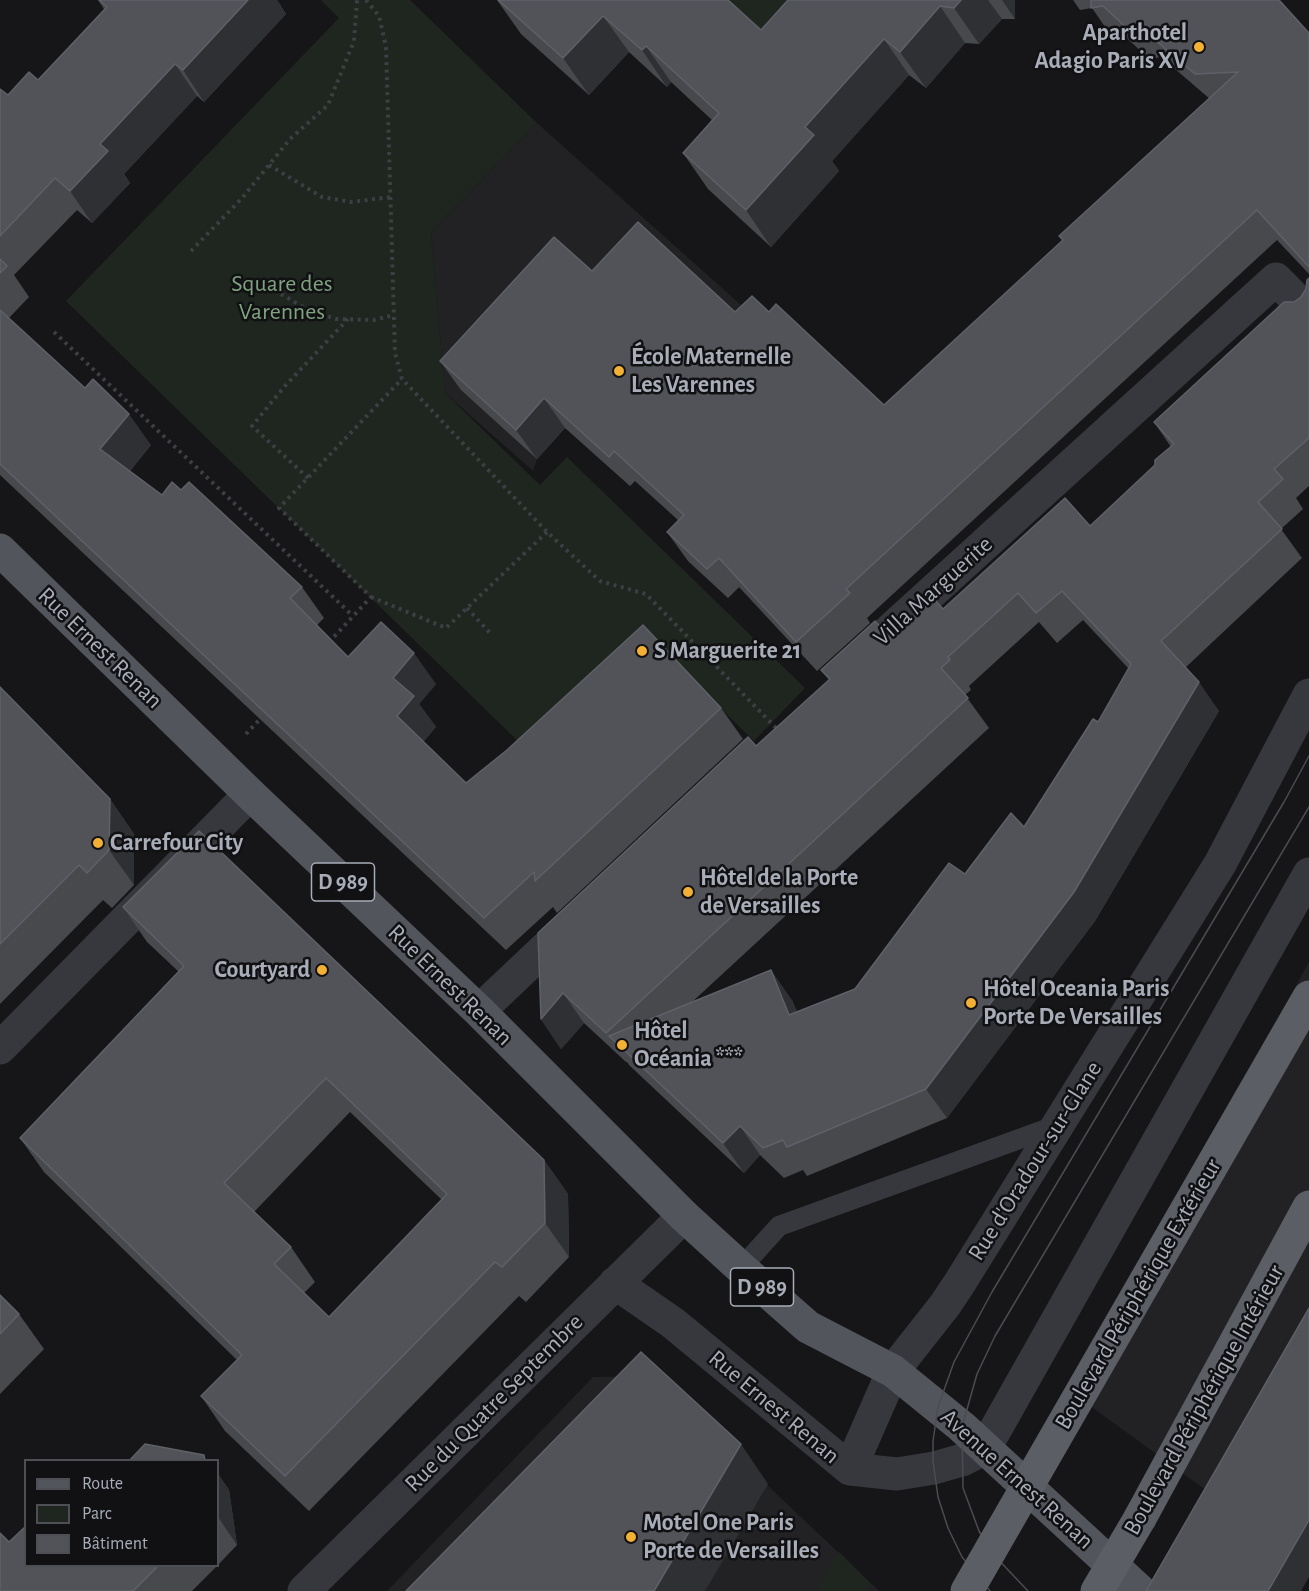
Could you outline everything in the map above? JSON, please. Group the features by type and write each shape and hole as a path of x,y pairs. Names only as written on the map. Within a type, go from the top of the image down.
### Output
{"highway":[{"name":"Boulevard Périphérique Extérieur","path":"968,1591 1309,997"},
{"name":"Boulevard Périphérique Intérieur","path":"1097,1591 1140,1518 1309,1207"}],"main road":[{"name":"Rue Ernest Renan","path":"0,550 250,794 479,1011 684,1216 808,1328 893,1371"},
{"name":"Avenue Ernest Renan","path":"893,1371 985,1448 1140,1591"}],"street":[{"name":"Villa Marguerite","path":"831,683 1276,279 1309,313"},
{"name":"Rue d'Oradour-sur-Glane","path":"850,1469 893,1371 945,1305 1220,864 1309,695"},
{"path":"0,1048 250,794"},
{"path":"985,1448 1309,874"},
{"path":"479,1011 595,903"},
{"name":"Rue du Quatre Septembre","path":"304,1591 684,1216"},
{"name":"Rue Ernest Renan","path":"615,1283 673,1323 850,1469 897,1474 917,1471 962,1460 985,1448"}],"lane":[{"path":"741,1268 779,1226 1058,1125"}],"path":[{"path":"191,251 243,197 291,139 328,105 354,41 357,0"},
{"path":"366,0 379,16 386,47 395,353 402,379 547,532 600,581 646,594 778,731"},
{"path":"269,165 321,197 351,202 391,197"},
{"path":"281,294 308,310 336,319 374,320 394,315"},
{"path":"308,478 252,426 285,386 348,319"},
{"path":"54,332 353,616"},
{"path":"402,379 279,508 371,597 446,628 547,532"},
{"path":"327,645 371,597"},
{"path":"467,608 490,633"}],"shaded area":[{"name":"École Maternelle Les Varennes","path":"537,123 768,329 835,499 728,598 688,561 689,530 635,481 630,486 595,455 570,422 537,459 533,471 445,393 431,232"},
{"path":"1309,962 1309,1565 1071,1392"},
{"path":"652,1376 879,1591 387,1591 593,1377"}],"green space":[{"name":"Square des Varennes","path":"321,0 410,0 537,123 431,232 445,393 540,485 567,457 805,688 754,741 642,632 527,750 66,301 339,18"},
{"path":"719,0 837,0 781,59"},
{"path":"839,1552 870,1583 865,1591 816,1591"}],"building":[{"path":"99,0 248,0 183,70 175,64 100,144 108,151 70,191 55,178 0,236 0,89 8,95 29,72 38,80 107,7"},
{"path":"498,0 728,0 761,30 788,0 961,0 954,8 940,6 900,52 884,39 805,127 814,135 746,210 683,153 719,113 646,46 642,50 603,16 563,58"},
{"path":"1091,0 1279,0 1309,33 1309,267 1257,210 846,589 850,593 796,642 719,558 707,569 667,532 684,515 614,451 609,457 544,398 516,430 440,361 554,237 592,271 638,222 735,312 752,296 769,312 776,304 884,405 1063,240 1059,236 1238,72 1195,74 1141,28 1129,30 1103,6 1091,8"},
{"path":"0,259 7,266 0,273"},
{"path":"1309,278 1309,438 1274,469 1283,479 1258,502 1282,529 1161,641 1199,682 1074,892 926,1089 787,1147 783,1140 763,1148 740,1126 723,1143 609,1036 771,970 789,1015 855,989 949,863 965,874 1011,813 1024,827 1093,719 1098,722 1131,664 1062,591 1036,613 1018,593 948,657 950,660 941,668 968,698 606,1033 563,993 541,1019 538,933 748,737 756,746 830,679 821,670 875,621 890,638 934,599 943,609 1065,498 1090,526 1155,465 1155,460 1174,444 1154,422 1284,302 1294,302 1301,297"},
{"path":"0,310 85,388 93,379 129,414 100,449 162,495 172,482 181,490 189,482 302,587 290,598 348,657 381,622 414,653 393,678 414,696 397,716 466,783 507,750 643,625 721,708 535,881 534,872 484,918 0,464"},
{"path":"0,687 110,799 109,850 87,873 79,865 0,944"},
{"path":"199,831 544,1160 545,1223 502,1267 495,1262 285,1476 201,1396 242,1355 20,1138 184,966 123,907","holes":["326,1078 447,1194 329,1317 274,1264 291,1247 224,1183"]},
{"path":"0,1295 19,1314 0,1334"},
{"path":"1309,1308 1309,1520 1268,1591 1146,1591"},
{"name":"Motel One Paris Porte de Versailles","path":"641,1352 741,1444 654,1591 406,1591"},
{"path":"145,1444 204,1455 205,1459 131,1459"},
{"path":"24,1528 24,1567 157,1567 133,1591 0,1591 0,1533 9,1542"}],"tram line":[{"path":"990,1591 962,1557 948,1528 938,1497 933,1441 938,1407 954,1362 992,1292 1284,802 1309,756"},
{"path":"1028,1591 992,1553 979,1531 963,1488 962,1427 977,1374 995,1336 1309,807"}],"place":[{"name":"Aparthotel Adagio Paris XV","path":"1199,47"},
{"name":"École Maternelle Les Varennes","path":"619,371"},
{"name":"S Marguerite 21","path":"642,651"},
{"name":"Carrefour City","path":"98,843"},
{"name":"Hôtel de la Porte de Versailles","path":"688,892"},
{"name":"Courtyard","path":"322,970"},
{"name":"Hôtel Oceania Paris Porte De Versailles","path":"971,1003"},
{"name":"Hôtel Océania ***","path":"622,1045"},
{"name":"Motel One Paris Porte de Versailles","path":"631,1537"}]}
